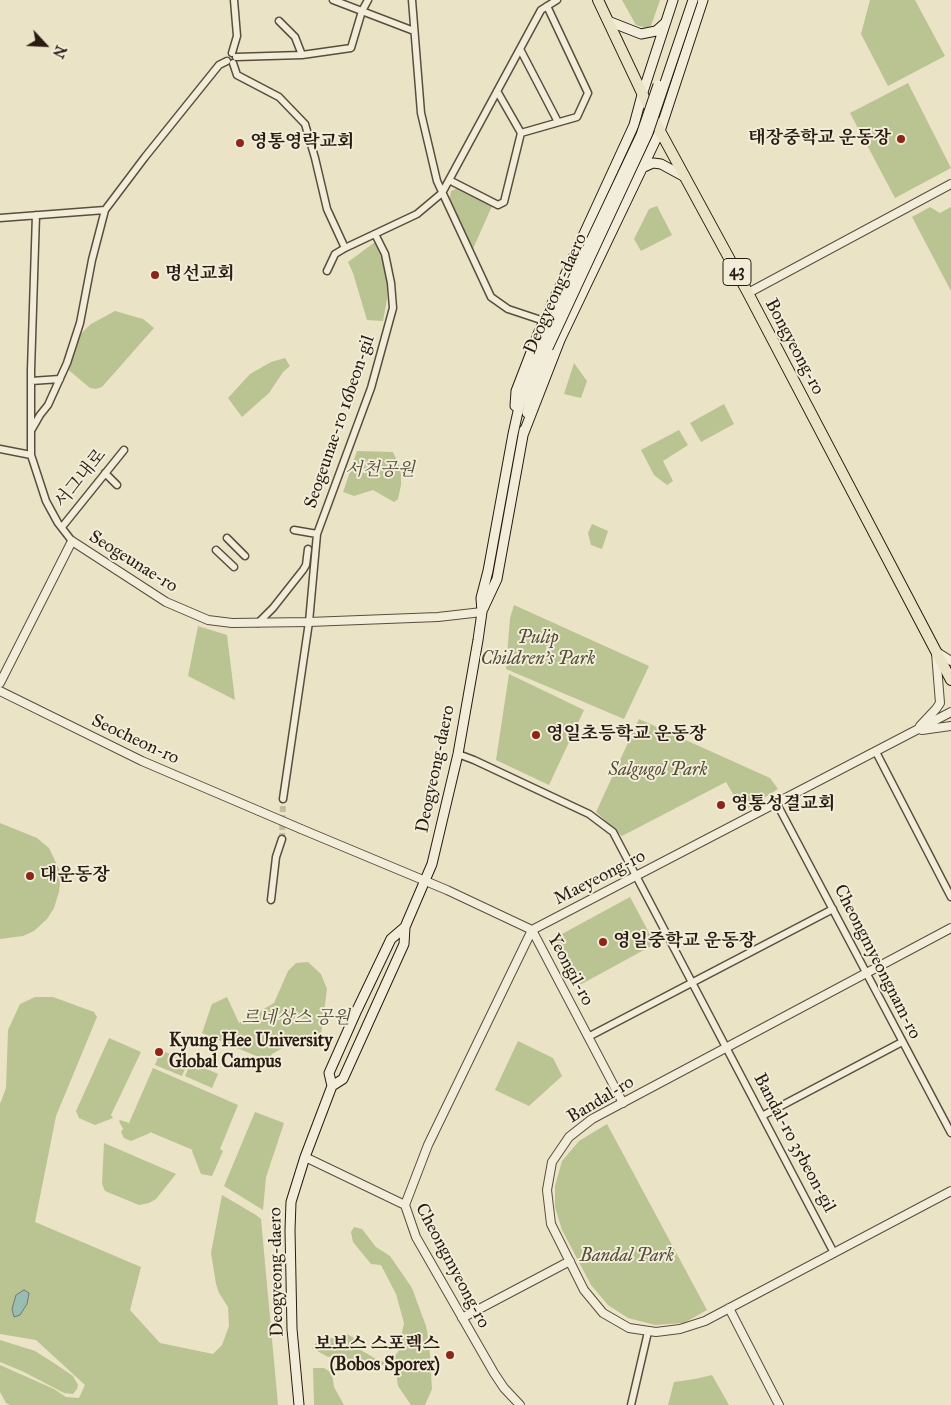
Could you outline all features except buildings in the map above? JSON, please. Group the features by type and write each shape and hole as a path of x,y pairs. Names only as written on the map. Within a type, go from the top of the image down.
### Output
{"main road":[{"name":"Bongyeong-ro","path":"598,0 660,130 748,293 951,680"},
{"path":"518,435 516,391 544,321 634,125 673,0"},
{"name":"Deogyeong-daero","path":"545,347 641,135 687,0"},
{"name":"Deogyeong-daero","path":"332,1086 343,1079 389,979 404,944 404,927 432,864 458,754 482,612 481,598 518,435 521,398 648,133 693,0"},
{"path":"518,435 560,340 660,130 703,0"},
{"path":"608,21 641,34 656,31 666,22"},
{"path":"642,168 653,163 661,164 685,177"},
{"name":"Deogyeong-daero","path":"299,1405 292,1329 291,1202 304,1157 332,1086 329,1073 391,938 404,927"}],"street":[{"path":"234,0 237,36 232,58 238,75 279,97 305,124 315,158 326,209 345,248"},
{"path":"333,0 414,31"},
{"path":"31,430 48,405 68,363 80,323 92,260 105,210 144,157 219,65 232,58 302,55 351,48 362,11 368,0"},
{"path":"412,0 421,113 437,180 442,193 491,297 508,309 544,321"},
{"path":"327,271 335,254 417,214 442,193 541,10 557,0"},
{"path":"521,133 577,117 588,93 547,6"},
{"path":"278,21 295,37 302,55"},
{"path":"520,49 558,122"},
{"path":"449,180 498,206 504,202 521,133 497,91"},
{"path":"748,293 951,184"},
{"path":"0,218 105,210"},
{"name":"Seogeunae-ro","path":"36,215 31,381 31,455 46,501 72,541 156,595 208,620 232,623 309,622 438,617 482,612"},
{"name":"Seogeunae-ro 16beon-gil","path":"283,799 309,622 317,534 371,388 393,308 391,283 385,254 375,234"},
{"path":"31,381 60,379"},
{"path":"0,449 31,455"},
{"name":"서그내로","path":"62,527 124,450"},
{"path":"105,474 118,485"},
{"path":"294,530 317,534"},
{"path":"227,538 245,556"},
{"path":"0,683 72,541"},
{"path":"300,546 316,550"},
{"path":"258,623 303,570 306,565 308,549"},
{"path":"216,550 234,567"},
{"path":"306,565 314,565"},
{"path":"935,651 951,661"},
{"path":"915,731 940,703 935,651"},
{"name":"Seocheon-ro","path":"0,691 117,749 424,882"},
{"name":"Maeyeong-ro","path":"532,930 951,712"},
{"path":"915,731 951,726"},
{"path":"876,752 951,897"},
{"name":"Bandal-ro 35beon-gil","path":"458,754 595,817 613,832 834,1252"},
{"name":"Cheongmyeongnam-ro","path":"777,804 951,1133"},
{"path":"272,900 276,856 282,839"},
{"name":"Yeongil-ro","path":"424,882 532,930 622,1103"},
{"path":"588,1037 833,909"},
{"name":"Bandal-ro","path":"951,928 592,1119 569,1138 552,1162 547,1190 551,1224 584,1290 603,1313 630,1328 648,1332 680,1329 705,1321 951,1191"},
{"path":"405,1205 428,1145 532,930"},
{"path":"762,1116 902,1042"},
{"name":"Cheongmyeong-ro","path":"304,1157 405,1205 416,1237 494,1374 520,1405"},
{"path":"462,1318 570,1262"},
{"path":"730,1308 780,1405"},
{"path":"631,1405 648,1332"}],"green space":[{"path":"622,0 660,0 651,26 646,28 636,25"},
{"path":"870,0 915,0 945,56 888,86 861,34"},
{"name":"태장중학교 운동장","path":"908,83 951,168 895,198 850,113"},
{"path":"458,188 492,206 472,251 449,202 451,191"},
{"path":"657,206 672,235 641,251 634,239 649,209"},
{"path":"930,207 940,213 951,207 951,291 912,217"},
{"path":"375,242 384,264 387,286 383,321 367,320 348,262"},
{"path":"115,311 143,319 154,328 102,387 90,388 65,367 74,340 91,324"},
{"path":"285,358 290,366 283,372 269,393 242,417 228,398 250,374 271,362"},
{"path":"574,363 587,381 581,398 564,394"},
{"path":"724,404 734,424 701,442 690,423"},
{"path":"679,430 688,445 663,461 673,481 667,485 654,475 641,450"},
{"name":"서천공원","path":"357,451 393,452 401,469 401,485 398,499 394,502 373,490 354,496 343,492"},
{"path":"592,524 608,531 602,549 591,545 588,533"},
{"name":"Pulip Children's Park","path":"514,605 649,666 624,719 506,669 510,618"},
{"path":"198,626 227,635 235,700 188,676"},
{"name":"영일초등학교 운동장","path":"509,674 584,710 549,785 496,760"},
{"name":"Salgugol Park","path":"639,719 770,778 778,789 743,811 726,782 622,836 596,812"},
{"name":"대운동장","path":"0,823 37,838 49,848 59,869 60,882 54,908 47,919 34,931 23,936 0,939"},
{"name":"영일중학교 운동장","path":"630,897 655,944 576,987 551,940"},
{"name":"르네상스 공원","path":"308,962 321,974 327,989 321,1035 315,1043 304,1047 286,1046 272,1054 268,1061 202,1033 212,1004 227,997 239,1023 274,1003 288,971 296,963"},
{"path":"35,997 53,997 94,1012 97,1017 56,1116 35,1222 141,1267 130,1310 160,1343 213,1354 222,1345 229,1326 228,1307 219,1293 216,1284 211,1253 222,1195 256,1215 261,1219 278,1405 10,1405 6,1403 0,1392 0,1365 54,1389 66,1397 79,1398 85,1385 36,1340 0,1334 0,1104 6,1088 8,1030 20,1004"},
{"path":"109,1038 141,1052 111,1115 113,1118 95,1125 79,1118 76,1111"},
{"path":"518,1041 553,1058 562,1076 529,1106 495,1090"},
{"path":"161,1050 188,1062 182,1076 155,1065"},
{"path":"191,1062 218,1074 212,1088 185,1076"},
{"path":"153,1068 238,1105 220,1149 223,1151 212,1176 201,1174 193,1150 150,1132 131,1141 124,1138 121,1132 123,1129 119,1121 129,1123"},
{"path":"255,1112 284,1123 266,1177 263,1210 224,1186"},
{"name":"Bandal Park","path":"607,1124 707,1310 684,1323 655,1325 628,1318 608,1305 591,1285 562,1230 555,1207 555,1186 562,1161 579,1141"},
{"path":"104,1143 176,1174 156,1199 149,1203 139,1205 105,1191 102,1184"},
{"path":"354,1227 362,1229 376,1247 390,1256 412,1288 429,1340 432,1389 425,1405 411,1405 398,1386 396,1371 380,1364 373,1368 355,1360 334,1356 328,1357 312,1348 321,1337 340,1339 347,1334 354,1338 359,1349 376,1359 389,1363 398,1352 404,1323 396,1294 381,1265 371,1264 353,1242 351,1232"},
{"path":"0,1340 35,1351 57,1365 73,1376 78,1385 77,1389 73,1394 64,1393 0,1362"},
{"path":"313,1368 324,1368 332,1373 334,1387 344,1405 314,1405"},
{"path":"712,1375 729,1405 668,1405 674,1382"}],"water":[{"path":"24,1290 29,1293 27,1304 20,1315 14,1317 12,1309 16,1295"}],"tunnel":[{"path":"282,839 283,799"}],"place":[{"name":"태장중학교 운동장","path":"901,139"},
{"name":"영통영락교회","path":"240,143"},
{"name":"명선교회","path":"155,275"},
{"name":"영일초등학교 운동장","path":"536,735"},
{"name":"영통성결교회","path":"721,805"},
{"name":"대운동장","path":"30,876"},
{"name":"영일중학교 운동장","path":"603,942"},
{"name":"Kyung Hee University Global Campus","path":"159,1052"},
{"name":"보보스 스포렉스 (Bobos Sporex)","path":"450,1355"}]}
